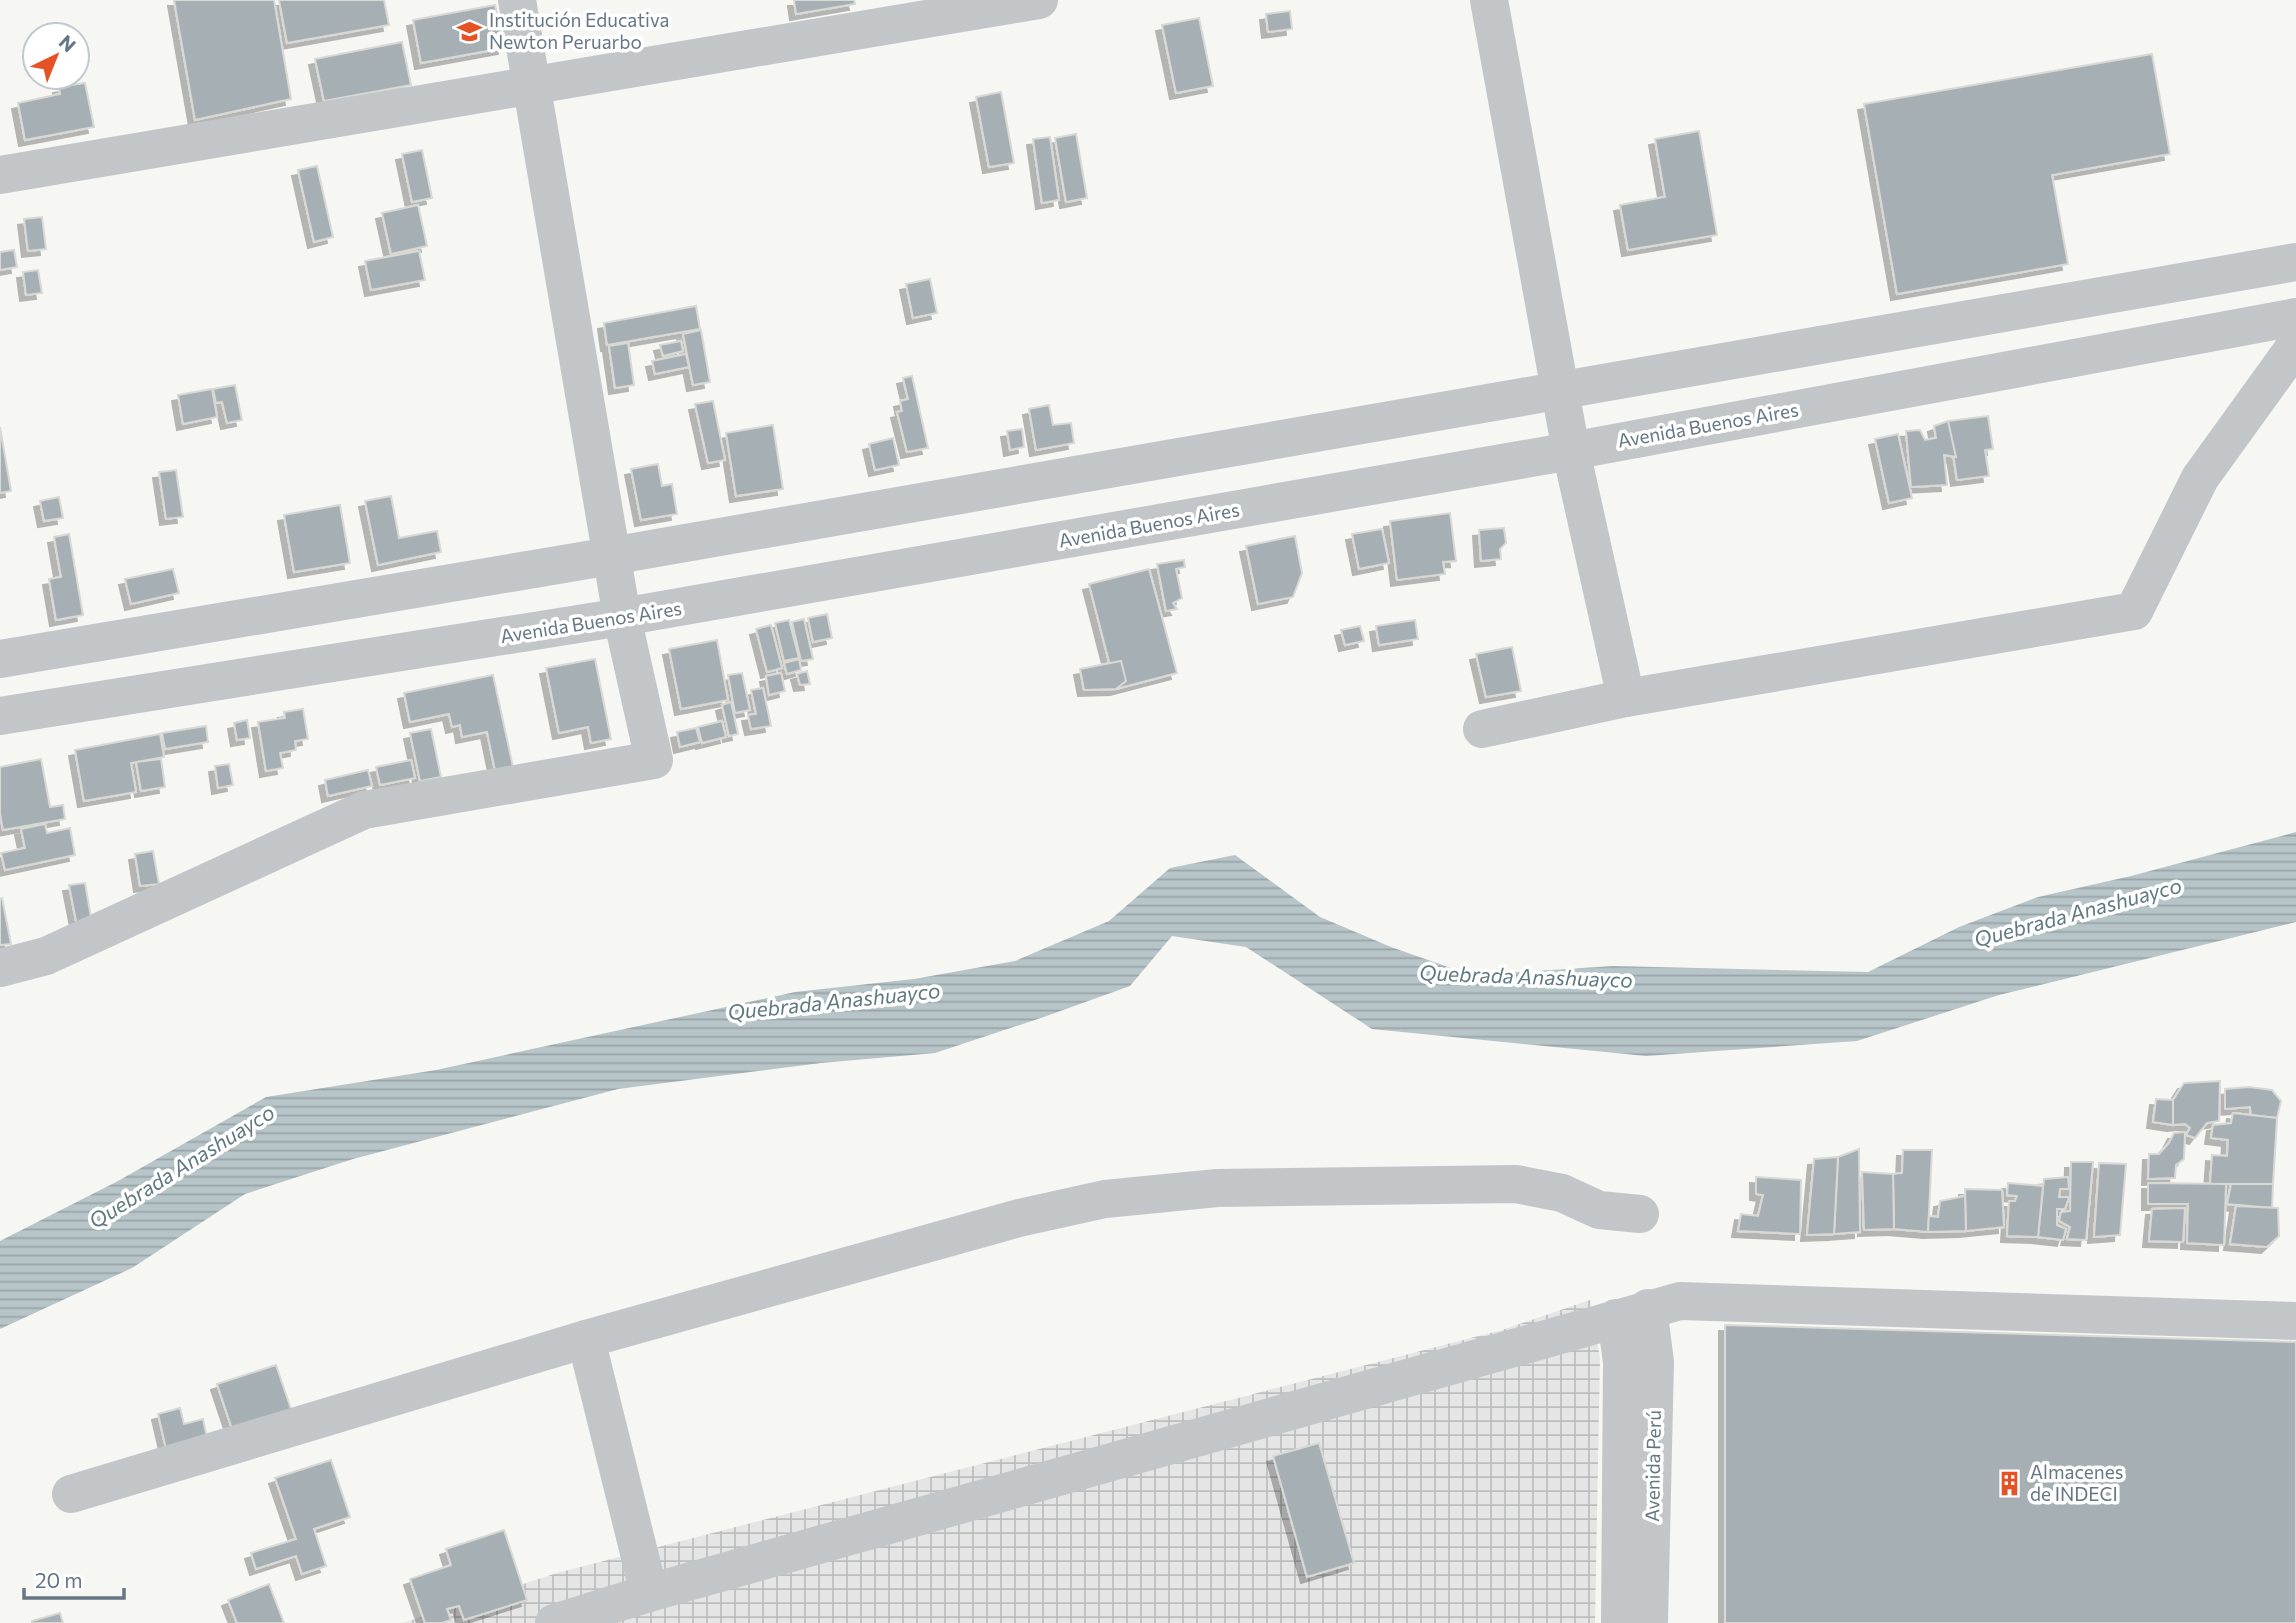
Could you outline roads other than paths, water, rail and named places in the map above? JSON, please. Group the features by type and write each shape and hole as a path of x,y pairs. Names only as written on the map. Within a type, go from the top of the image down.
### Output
{"street":[{"path":"0,968 46,956 364,810 654,760 611,556 517,0"},
{"path":"0,175 1040,0"},
{"path":"1489,0 1571,451 1626,698"},
{"path":"0,659 611,556 2296,262"},
{"name":"Avenida Buenos Aires","path":"0,716 622,617 1571,451 2296,317"},
{"path":"1482,729 1626,698 2134,611 2200,478 2296,345"},
{"path":"71,1494 586,1339 1019,1218 1105,1199 1217,1188 1516,1184 1562,1193 1599,1210 1640,1214"},
{"path":"554,1623 649,1593 1680,1301 2296,1321"},
{"name":"Avenida Perú","path":"1620,1623 1622,1362 1632,1313"},
{"name":"Avenida Perú","path":"1632,1313 1655,1362 1650,1623"},
{"path":"586,1339 649,1593"}],"water":[{"name":"Quebrada Anashuayco","path":"2296,832 2296,922 1999,995 1857,1041 1646,1056 1372,1029 1246,947 1172,936 1130,986 935,1053 821,1063 618,1089 353,1159 245,1194 132,1268 0,1329 0,1241 118,1181 266,1097 436,1070 795,992 914,979 1015,961 1109,921 1170,868 1235,855 1320,917 1391,947 1471,975 1613,966 1868,972 1959,927 2038,897 2131,876"}],"place":[{"name":"Institución Educativa Newton Peruarbo","path":"469,31"},
{"name":"Almacenes de INDECI","path":"2010,1483"}]}
